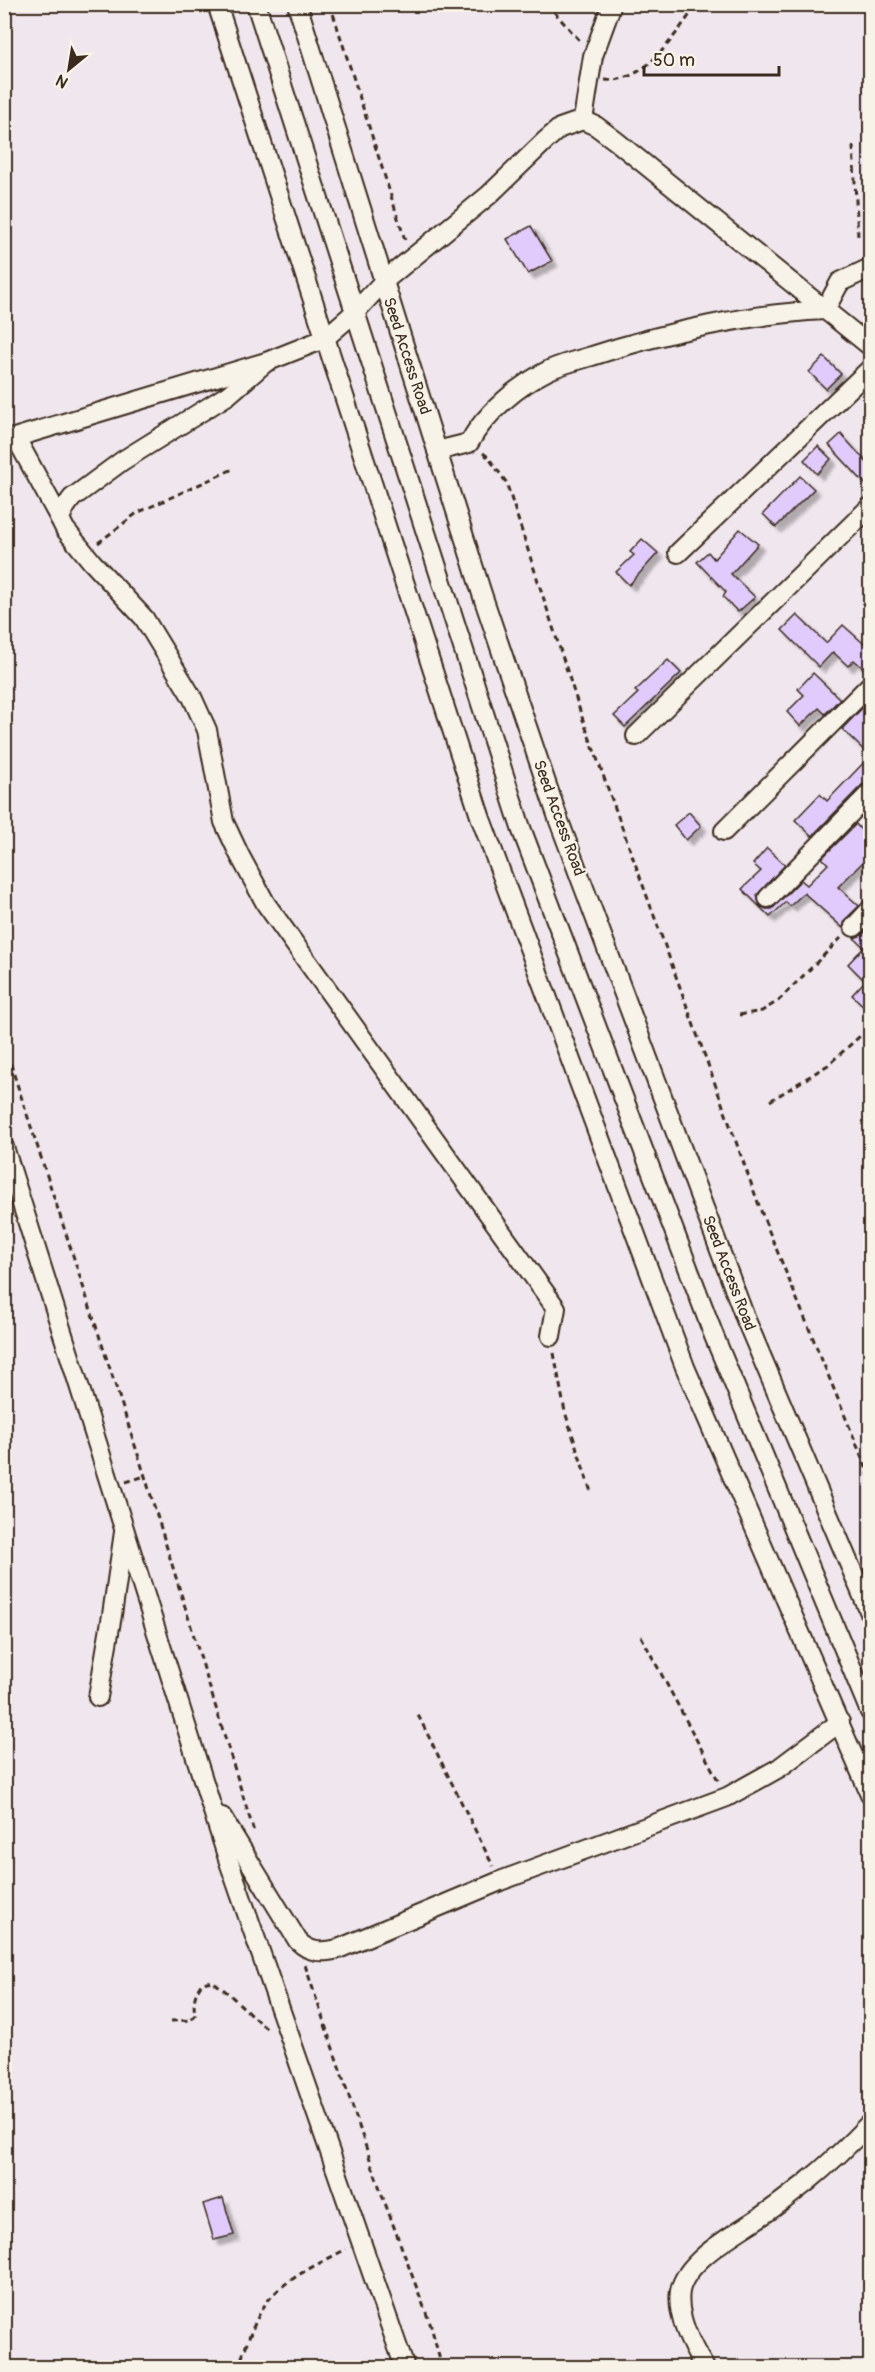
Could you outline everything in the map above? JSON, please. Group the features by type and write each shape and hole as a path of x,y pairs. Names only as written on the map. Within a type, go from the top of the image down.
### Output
{"street":[{"path":"217,4 481,819 685,1367 870,1794"},
{"path":"256,4 521,828 714,1336 870,1712"},
{"name":"Seed Access Road","path":"297,4 482,594 559,821 746,1320 870,1613"},
{"path":"583,120 593,56 612,4"},
{"path":"551,1336 556,1308 266,904 224,822 207,730 192,697 144,618 65,529 10,440 266,362 324,339 355,312 384,281 489,195 560,128 583,120 596,126 616,141 870,346"},
{"path":"825,310 840,282 870,268"},
{"path":"437,451 469,443 476,430 503,401 549,370 627,345 774,313 825,310"},
{"path":"60,519 63,509 72,498 122,461 228,395 266,362"},
{"path":"678,554 870,369"},
{"path":"636,736 870,507"},
{"path":"724,831 870,685"},
{"path":"768,898 870,793"},
{"path":"854,927 870,910"},
{"path":"4,1147 209,1797 405,2367"},
{"path":"98,1697 124,1528"},
{"path":"209,1797 298,1941 305,1948 326,1952 500,1881 727,1797 779,1768 840,1722"},
{"path":"705,2367 686,2330 680,2306 680,2289 690,2271 722,2242 808,2181 870,2123"}],"path":[{"path":"330,4 411,259"},
{"path":"547,4 593,56"},
{"path":"589,79 611,81 641,72 651,63 698,4"},
{"path":"854,146 858,237"},
{"path":"469,443 488,457 506,482 582,717 764,1219 870,1477"},
{"path":"85,553 138,513 233,470"},
{"path":"739,1015 762,1011 778,1001 854,927"},
{"path":"770,1101 828,1065 870,1027"},
{"path":"4,1044 144,1473 255,1836"},
{"path":"551,1336 565,1412 591,1492"},
{"path":"641,1636 727,1797"},
{"path":"418,1715 500,1881"},
{"path":"305,1948 305,1969 382,2195 431,2326 442,2367"},
{"path":"171,2021 191,2020 195,2015 193,2003 196,1991 202,1983 212,1982 227,1991 255,2019 276,2035 291,2040"},
{"path":"238,2367 258,2319 271,2298 292,2279 361,2241"}],"building":[{"path":"531,226 552,261 528,274 507,239"},
{"path":"824,357 841,374 826,389 809,372"},
{"path":"841,434 870,466 870,489 829,445"},
{"path":"818,446 831,459 817,474 804,460"},
{"path":"800,476 814,489 776,527 763,514"},
{"path":"740,529 758,544 731,574 755,597 738,612 723,597 726,592 697,562 708,552 714,559"},
{"path":"642,539 658,553 629,585 616,572 634,555 630,552"},
{"path":"797,615 826,643 843,625 863,643 870,635 870,674 854,660 848,666 833,652 819,667 782,630"},
{"path":"668,660 681,673 625,727 614,716 638,693 635,691"},
{"path":"813,673 840,699 825,714 819,708 800,726 787,712 804,695 798,689"},
{"path":"870,700 870,756 842,729"},
{"path":"870,756 870,782 862,785 812,836 795,820 820,794 827,801"},
{"path":"689,812 701,826 686,840 674,825"},
{"path":"870,822 870,869 863,862 838,887 859,906 845,920 843,928 804,893 790,906 786,902 770,917 742,889 761,871 753,864 767,848 785,865 757,895 760,906 772,909 801,880 807,885 828,864 822,858 856,824 862,831"},
{"path":"870,926 870,1012 852,995 865,981 848,964 864,947 854,938 862,935"},
{"path":"223,2198 234,2235 214,2240 203,2204"}]}
